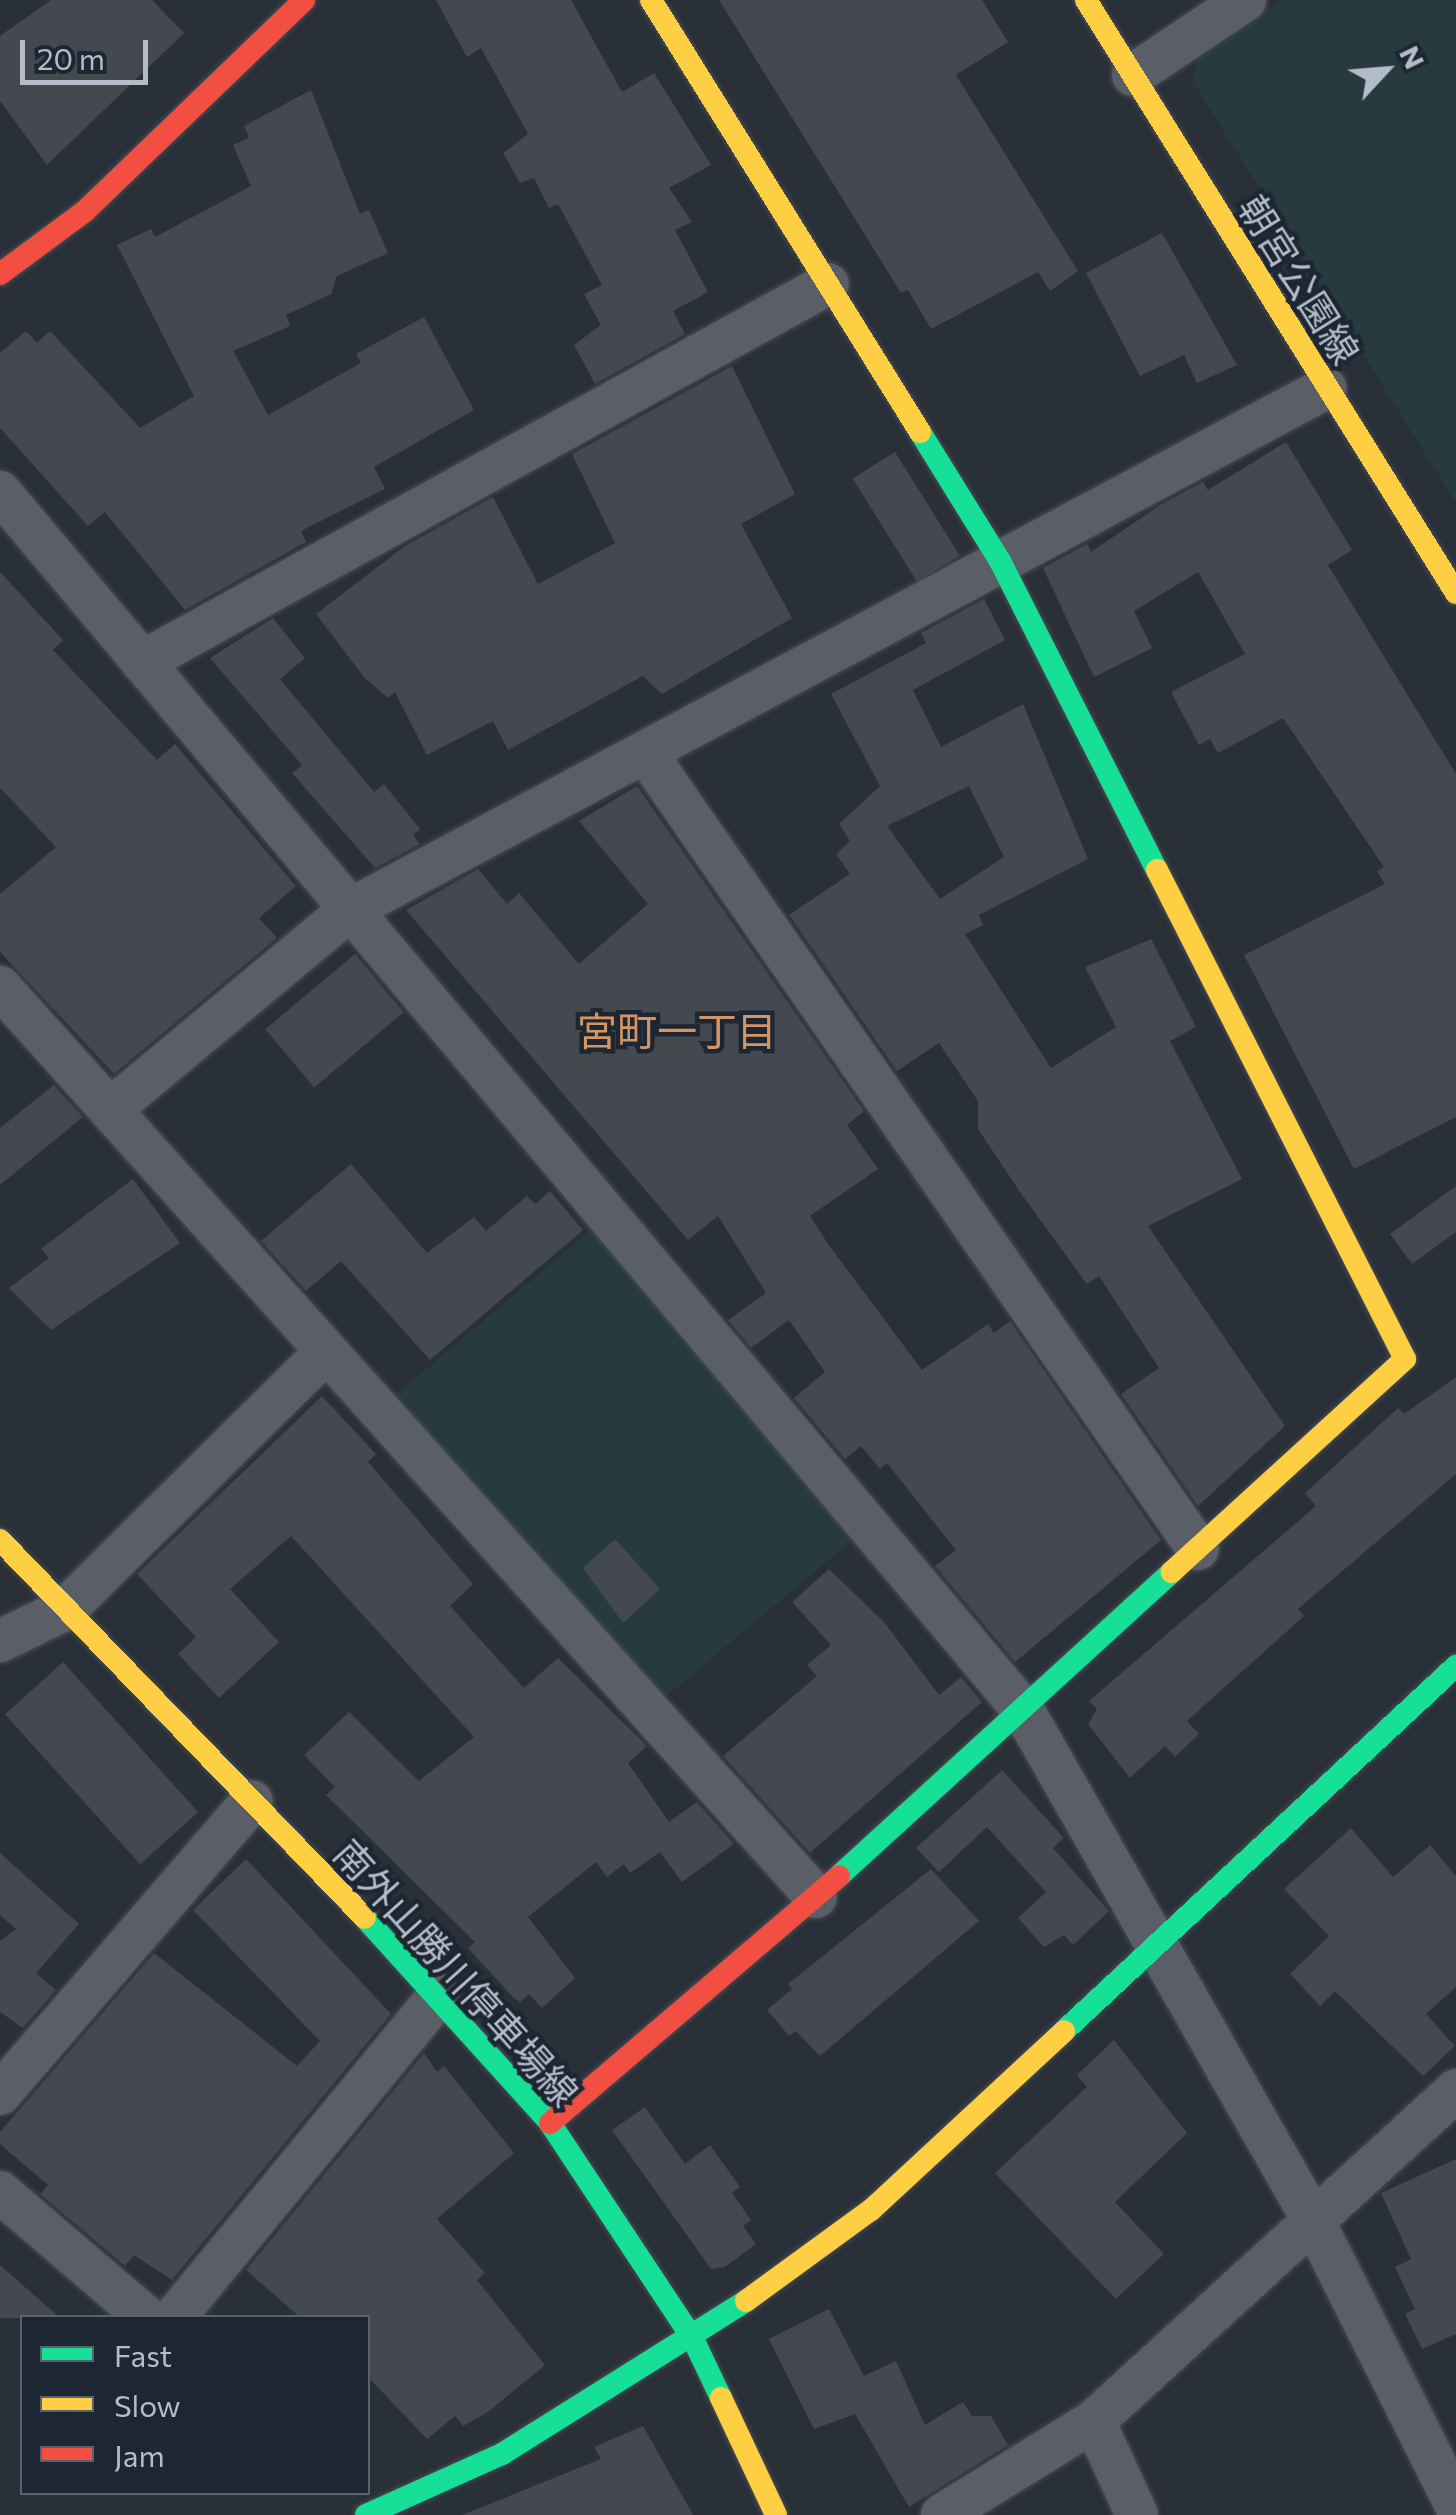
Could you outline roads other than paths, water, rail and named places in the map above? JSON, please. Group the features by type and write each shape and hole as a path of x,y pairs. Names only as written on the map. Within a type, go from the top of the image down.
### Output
{"street":[{"path":"0,274 86,211 304,0"},
{"path":"550,2123 816,1897 1405,1359 1000,561 651,0"},
{"name":"朝宮公園線","path":"1086,0 1456,593"},
{"path":"1133,75 1245,0"},
{"path":"142,662 828,284"},
{"path":"112,1108 351,909 1326,388"},
{"path":"0,492 1023,1710 1314,2220 1456,2506"},
{"path":"646,752 1198,1549"},
{"path":"0,988 112,1108 323,1355 816,1897"},
{"path":"0,1641 66,1608 323,1355"},
{"name":"南外山勝川停車場線","path":"0,1540 439,1995 550,2123 693,2339 776,2515"},
{"path":"348,2495 368,2515 502,2454 693,2339 871,2210 1456,1666"},
{"path":"0,2094 252,1801"},
{"path":"176,2315 439,1995"},
{"path":"942,2515 1094,2421 1456,2090"},
{"path":"0,2192 144,2315"},
{"path":"1094,2421 1137,2515"}],"district":[{"name":"宮町一丁目","path":"677,1030"}]}
